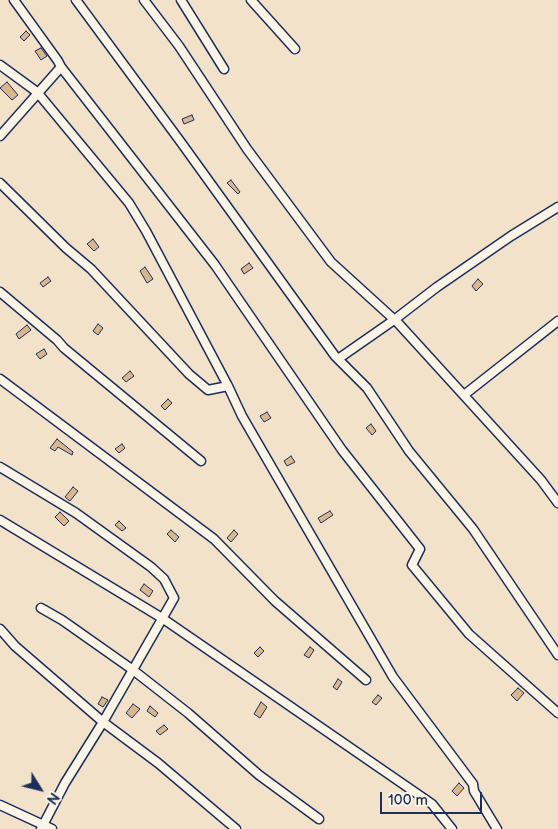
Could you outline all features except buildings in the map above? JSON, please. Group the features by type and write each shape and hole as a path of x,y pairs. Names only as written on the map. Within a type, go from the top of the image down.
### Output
{"street":[{"path":"14,0 61,67 215,266 342,450 420,549 412,565 469,634 558,713"},
{"path":"76,0 338,360 367,388 410,451 472,529 558,655"},
{"path":"144,0 179,46 247,149 331,262 394,320 541,480 558,503"},
{"path":"180,0 224,69"},
{"path":"251,0 295,48"},
{"path":"0,65 37,92 129,203 146,231 242,416 393,677 473,784 474,791 497,829"},
{"path":"0,136 61,67"},
{"path":"0,183 66,248 91,269 195,380 208,390 228,386"},
{"path":"338,360 452,276 511,236 558,208"},
{"path":"0,292 64,348 201,461"},
{"path":"464,395 558,320"},
{"path":"0,379 214,539 275,601 366,680"},
{"path":"0,467 76,513 151,567 164,580 174,598 103,722 65,783 42,827"},
{"path":"0,520 162,618 432,804 452,829"},
{"path":"41,608 62,620 132,670 188,713 259,775 319,819"},
{"path":"0,629 15,646 103,722 158,763 236,829"},
{"path":"0,805 42,827 52,829"}]}
